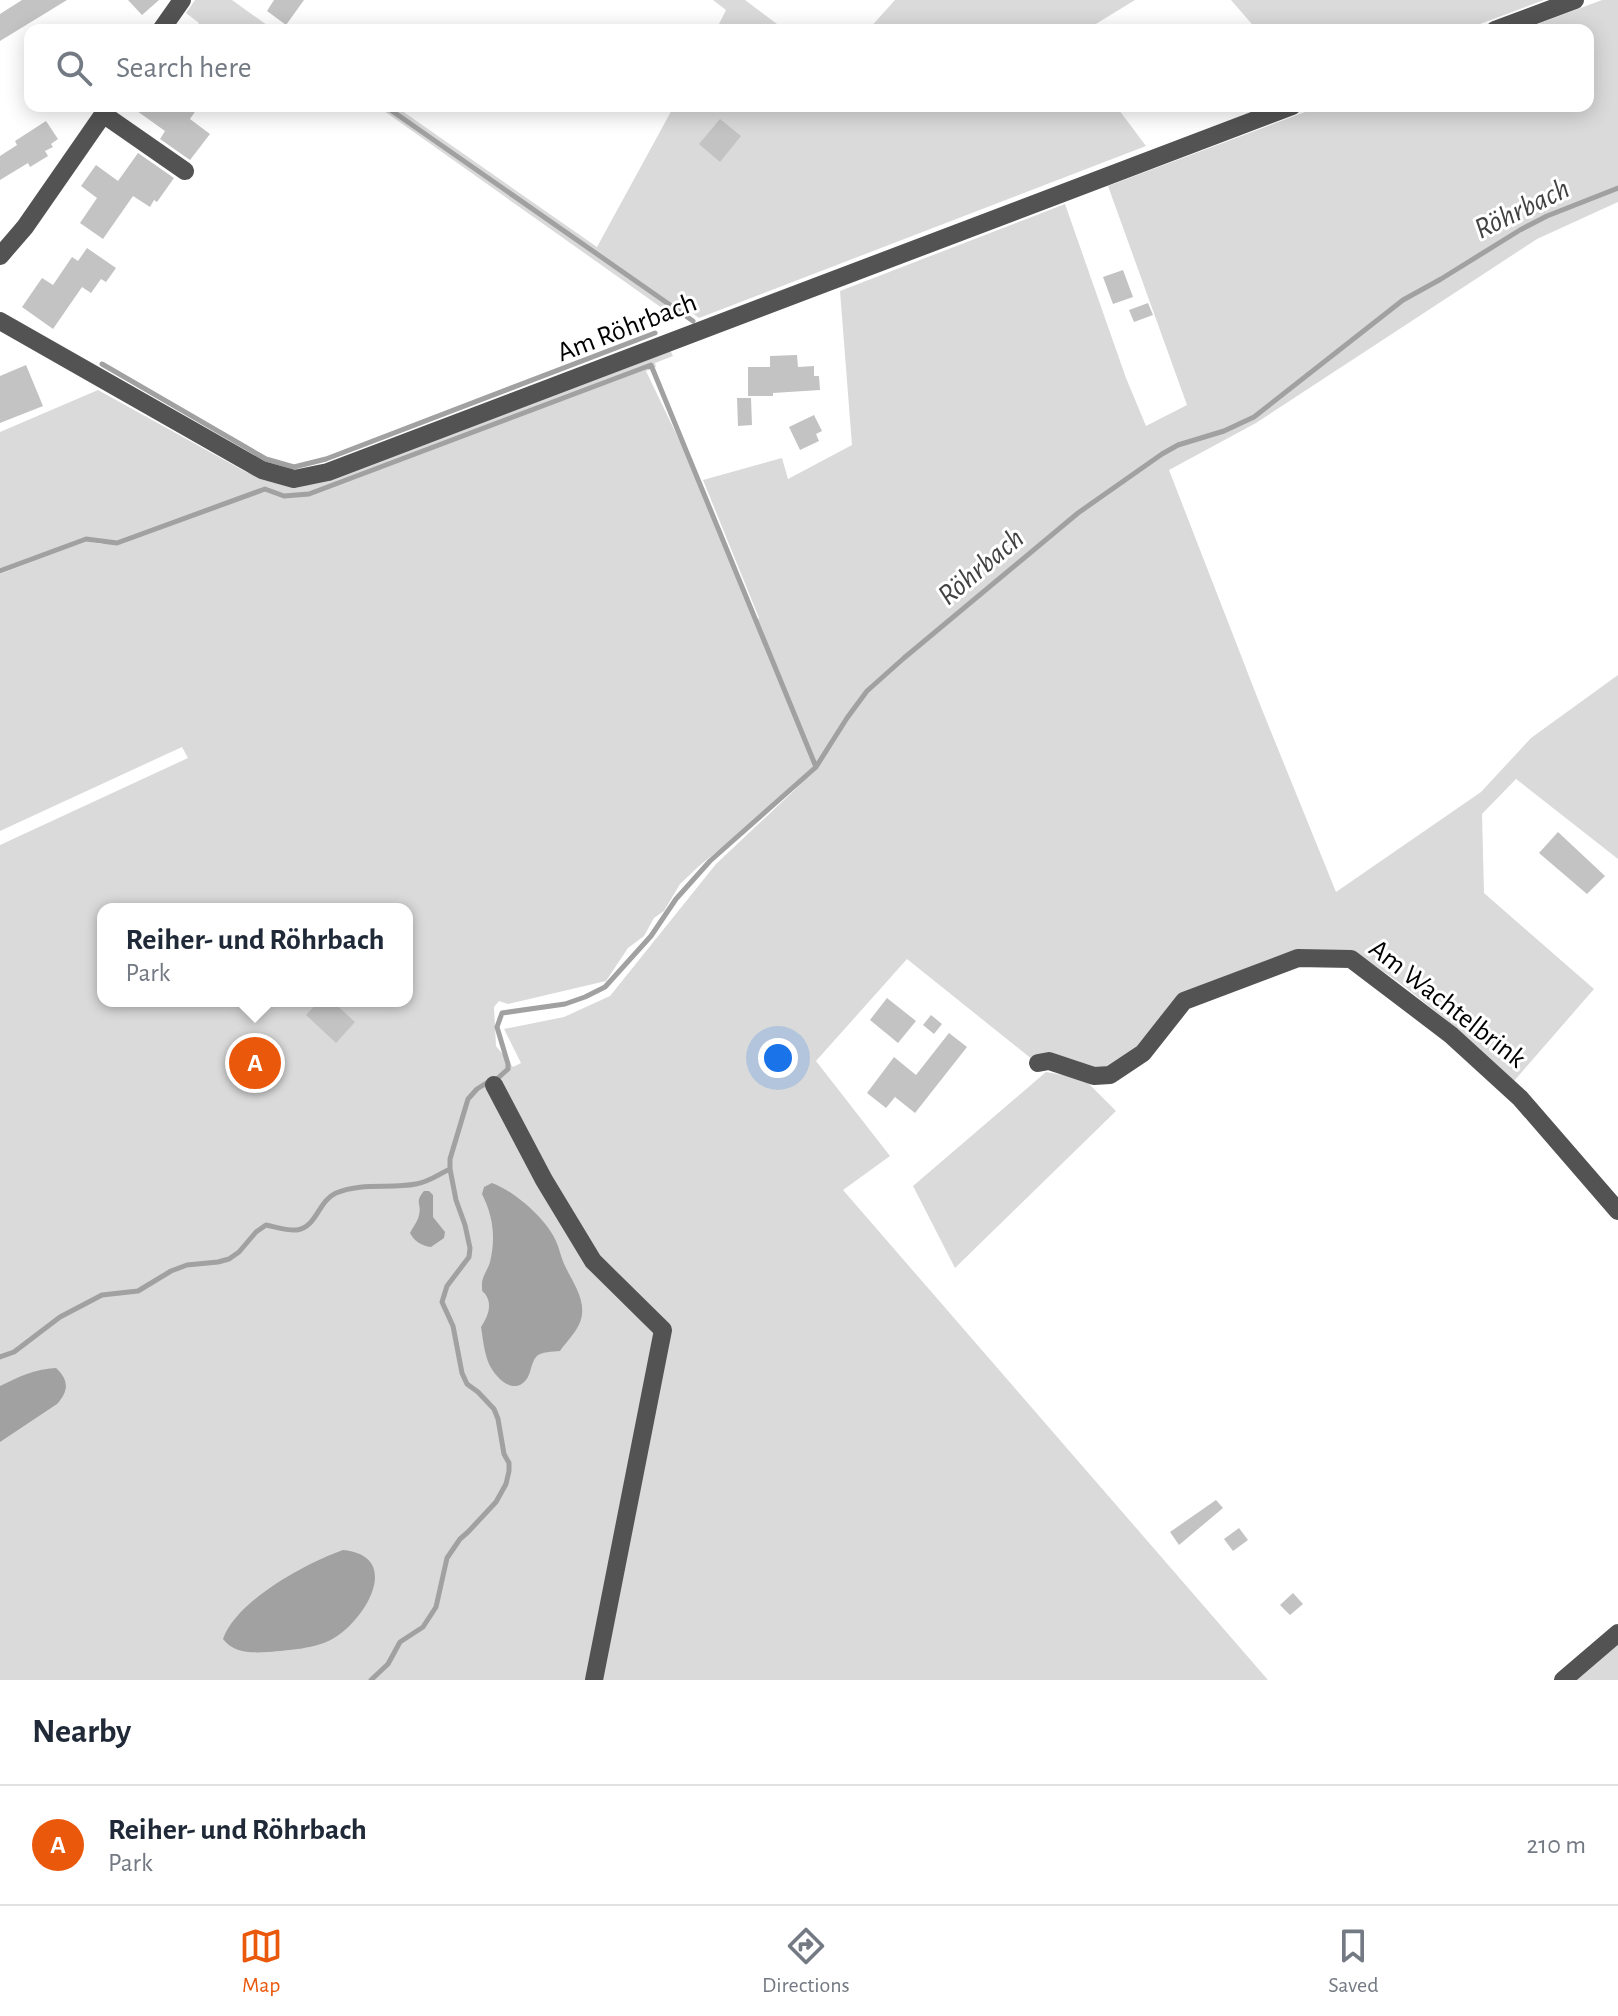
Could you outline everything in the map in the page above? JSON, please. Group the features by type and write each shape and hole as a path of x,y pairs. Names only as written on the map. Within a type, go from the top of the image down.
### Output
{"street":[{"path":"165,24 182,0"},
{"path":"1511,24 1575,0"},
{"path":"0,256 25,227 105,112"},
{"path":"109,112 185,171"},
{"name":"Am Röhrbach","path":"0,321 262,470 294,479 328,472 1276,112"},
{"name":"Am Wachtelbrink","path":"1038,1063 1049,1061 1094,1076 1110,1075 1143,1053 1184,1001 1298,958 1351,959 1451,1035 1520,1098 1618,1211"},
{"path":"494,1085 544,1180 593,1261 663,1330 594,1680"},
{"path":"1563,1680 1618,1633"}],"shaded area":[{"path":"195,0 232,0 266,24 198,24 186,13"},
{"path":"713,0 745,0 777,24 719,24 726,10"},
{"path":"895,0 1135,0 1096,24 873,24"},
{"path":"1231,0 1544,0 1480,24 1252,24"},
{"path":"1602,0 1618,0 1618,202 1537,239 1256,423 1169,470 1336,892 1481,792 1531,738 1618,675 1618,859 1516,779 1482,814 1484,893 1594,989 1514,1081 1456,1028 1355,952 1180,996 1140,1048 1109,1070 1033,1060 907,959 816,1061 890,1156 843,1190 1268,1680 0,1680 0,845 188,758 182,747 0,831 0,574 86,541 102,544 102,539 85,537 0,569 0,432 98,390 246,472 294,487 670,350 673,356 655,363 656,367 646,371 683,448 755,620 759,618 703,480 782,458 788,479 852,445 840,291 1065,204 1146,426 1187,405 1108,186 1305,112 1594,112 1594,24 1538,24","holes":["803,782 716,864 610,996 564,1017 504,1029 521,1063 513,1067 496,1046 494,1007 499,1001 508,1004 606,981 628,948 644,936 654,918 664,911 680,884"]},
{"path":"385,112 404,112 597,247 671,112 1120,112 1146,146 699,318 683,307 676,318"},
{"path":"1046,1072 1084,1079 1116,1111 955,1268 913,1186"},
{"path":"492,1183 519,1199 550,1231 582,1308 579,1324 560,1351 538,1355 526,1380 516,1386 500,1379 489,1364 481,1327 489,1309 482,1283 490,1262 493,1235 489,1210 482,1194 484,1187"},
{"path":"424,1191 433,1195 433,1217 445,1232 444,1238 431,1247 419,1243 410,1233 420,1211 419,1201"},
{"path":"56,1368 65,1381 61,1399 0,1442 0,1386 34,1372"},
{"path":"343,1550 361,1555 371,1564 375,1575 367,1603 346,1629 334,1638 311,1647 261,1652 237,1650 223,1639 242,1611 274,1585 310,1564"},
{"path":"1618,1642 1618,1680 1573,1680"}],"building":[{"path":"22,0 67,0 0,41 0,14"},
{"path":"128,0 159,0 142,15"},
{"path":"274,0 304,0 287,24 267,11"},
{"path":"138,112 195,112 190,119 210,134 190,160 160,139 165,131"},
{"path":"720,119 741,136 720,162 699,144"},
{"path":"46,121 58,139 51,144 53,147 45,151 48,156 30,167 28,163 0,180 0,156 17,145 15,141"},
{"path":"138,153 174,178 150,207 133,196 103,239 80,223 97,198 81,186 96,165 118,181"},
{"path":"87,248 116,268 106,282 101,279 91,293 82,287 53,329 22,307 42,278 53,285 72,257 78,261"},
{"path":"1123,270 1133,297 1113,304 1103,277"},
{"path":"1148,303 1153,315 1134,322 1129,310"},
{"path":"797,355 798,367 814,366 814,376 819,376 820,390 748,396 748,367 770,367 770,356"},
{"path":"26,365 43,406 0,423 0,376"},
{"path":"737,398 751,398 752,425 738,426"},
{"path":"814,415 822,431 816,434 819,441 800,450 789,427"},
{"path":"1558,832 1605,876 1587,894 1539,853"},
{"path":"887,998 916,1021 898,1043 870,1020"},
{"path":"313,1007 339,1007 355,1022 336,1043 306,1015"},
{"path":"931,1015 942,1024 934,1034 923,1025"},
{"path":"949,1033 967,1047 915,1113 895,1097 886,1108 867,1093 894,1057 916,1075"},
{"path":"1216,1500 1223,1508 1179,1545 1170,1532"},
{"path":"1239,1528 1248,1540 1233,1551 1224,1539"},
{"path":"1293,1593 1303,1604 1290,1615 1280,1605"}],"waterway":[{"path":"394,112 693,321"},
{"name":"Röhrbach","path":"498,1078 508,1069 497,1027 502,1013 565,1004 605,987 651,936 676,899 710,861 816,767 867,691 1078,513 1178,445 1224,431 1254,417 1403,300 1520,230 1618,188"},
{"path":"102,364 266,459 294,467 326,459 655,333"},
{"path":"0,571 86,539 117,543 265,489 284,496 309,494 651,365 816,767"},
{"name":"Röhrbach","path":"371,1680 388,1664 400,1642 423,1627 436,1607 447,1558 460,1539 496,1502 509,1471 498,1419 494,1409 467,1384 453,1326 442,1302 447,1286 469,1257 470,1248 456,1200 450,1159 468,1099 488,1082"},
{"path":"0,1357 14,1352 60,1317 102,1295 138,1291 187,1265 229,1259 266,1225 290,1230 304,1228 336,1193 356,1188 416,1184 450,1169"}],"place":[{"name":"Reiher- und Röhrbach","path":"255,1063"}]}
